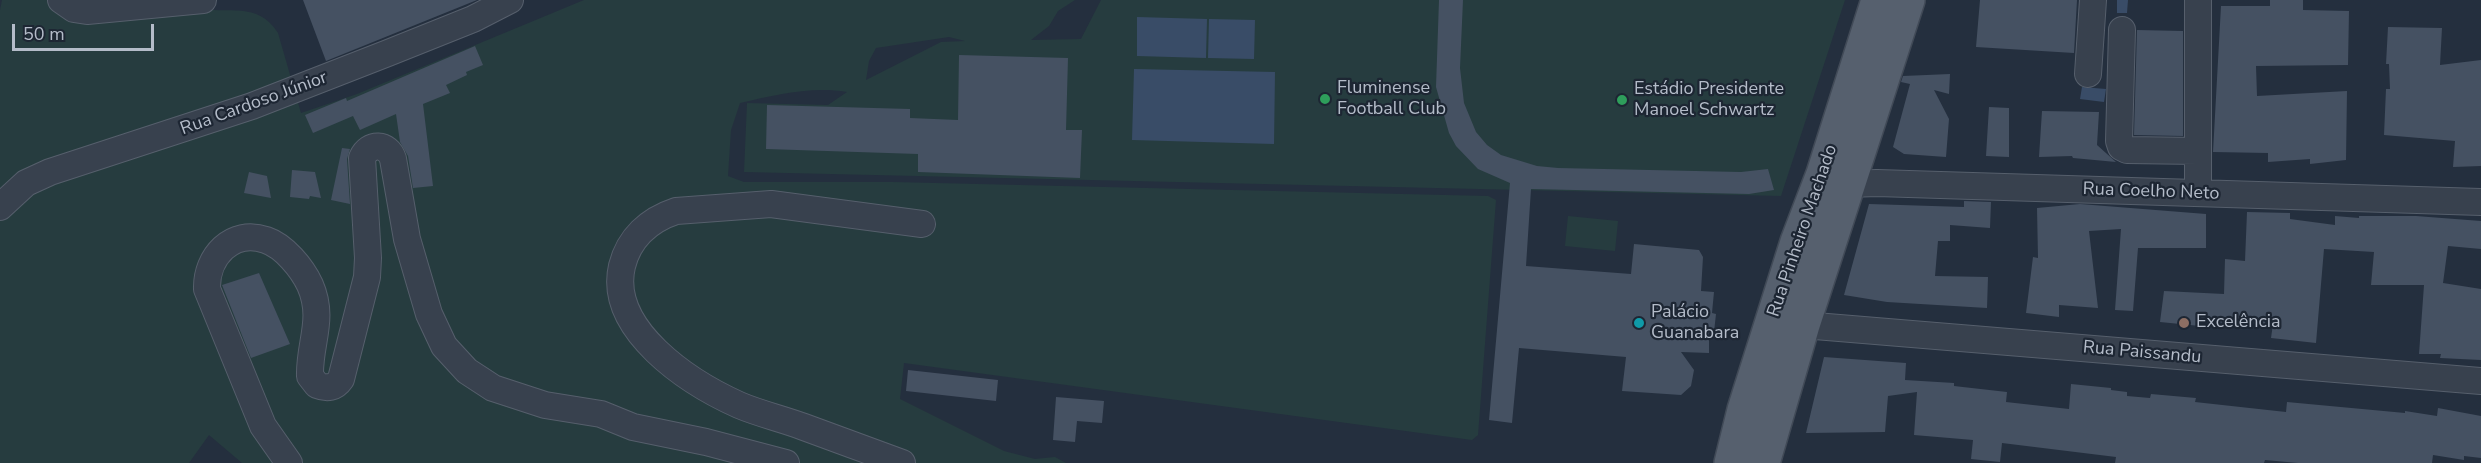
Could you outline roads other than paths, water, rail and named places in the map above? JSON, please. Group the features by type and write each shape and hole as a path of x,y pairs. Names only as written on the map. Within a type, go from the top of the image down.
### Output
{"main road":[{"name":"Rua Pinheiro Machado","path":"1763,463 1803,326 1878,0"},
{"name":"Rua Pinheiro Machado","path":"1731,463 1747,399 1797,242 1836,179 1908,0"}],"street":[{"path":"61,0 74,9 87,11 203,0"},
{"name":"Rua Cardoso Júnior","path":"0,207 26,183 50,172 252,106 473,19 510,0"},
{"path":"2088,74 2093,0"},
{"path":"2198,0 2198,194"},
{"path":"2122,30 2118,141 2121,147 2127,150 2198,151"},
{"path":"289,463 263,426 207,289 208,268 213,258 227,244 247,237 266,240 292,259 310,285 317,312 310,376 317,386 328,388 333,386 341,379 367,277 362,158 368,149 378,146 388,150 393,159 407,239 435,330 455,359 467,371 493,388 545,405 591,411 633,427 706,442 786,463"},
{"name":"Rua Coelho Neto","path":"1836,179 1877,183 2481,202"},
{"path":"902,463 741,406 712,392 650,344 631,321 622,298 621,272 628,248 644,228 664,215 676,211 771,204 922,224"},
{"name":"Rua Paissandu","path":"1803,326 2481,381"}],"water":[{"path":"2117,0 2128,0 2127,13 2117,13"},
{"path":"1137,17 1207,19 1206,58 1137,56"},
{"path":"1209,19 1255,20 1254,59 1208,58"},
{"path":"1134,69 1275,72 1274,144 1132,140"},
{"path":"2082,87 2106,89 2104,102 2080,99"}],"place":[{"name":"Fluminense Football Club","path":"1325,99"},
{"name":"Estádio Presidente Manoel Schwartz","path":"1622,100"},
{"name":"Palácio Guanabara","path":"1639,323"},
{"name":"Excelência","path":"2184,323"}]}
